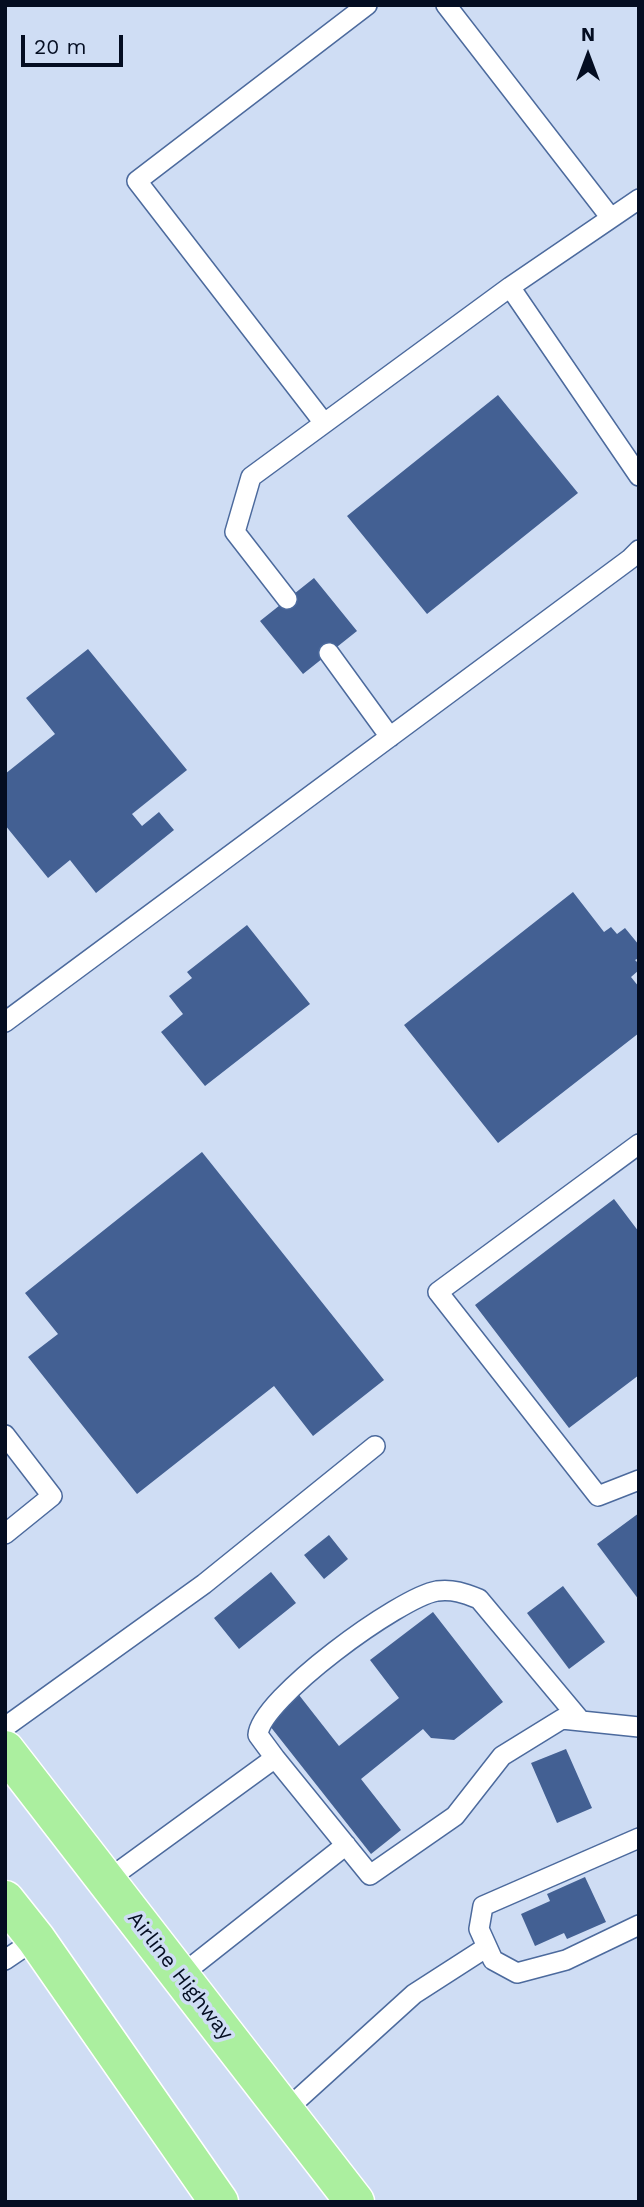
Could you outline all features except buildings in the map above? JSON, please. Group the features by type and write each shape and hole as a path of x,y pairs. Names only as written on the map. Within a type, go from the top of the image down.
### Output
{"highway":[{"name":"Airline Highway","path":"5,1750 355,2202"},
{"path":"5,1900 36,1939 211,2199"}],"lane":[{"path":"324,424 137,181 368,5"},
{"path":"446,5 611,218"},
{"path":"287,599 235,532 251,477 510,287 639,199"},
{"path":"510,287 639,476"},
{"path":"5,1022 639,550"},
{"path":"328,653 390,737"},
{"path":"639,1144 438,1292 598,1496 639,1480"},
{"path":"5,1435 52,1496 5,1534"},
{"path":"5,1727 204,1584 375,1446"},
{"path":"581,1721 479,1599 458,1591 435,1591 401,1606 349,1640 303,1678 269,1713 258,1727 258,1735 370,1875 455,1816 502,1756 562,1719 581,1721 639,1727"},
{"path":"106,1881 275,1758"},
{"path":"639,1838 484,1906 479,1929 493,1960 517,1973 566,1960 639,1925"},
{"path":"180,1976 345,1845"},
{"path":"5,1960 36,1939"},
{"path":"285,2111 414,1994 487,1947"}]}
